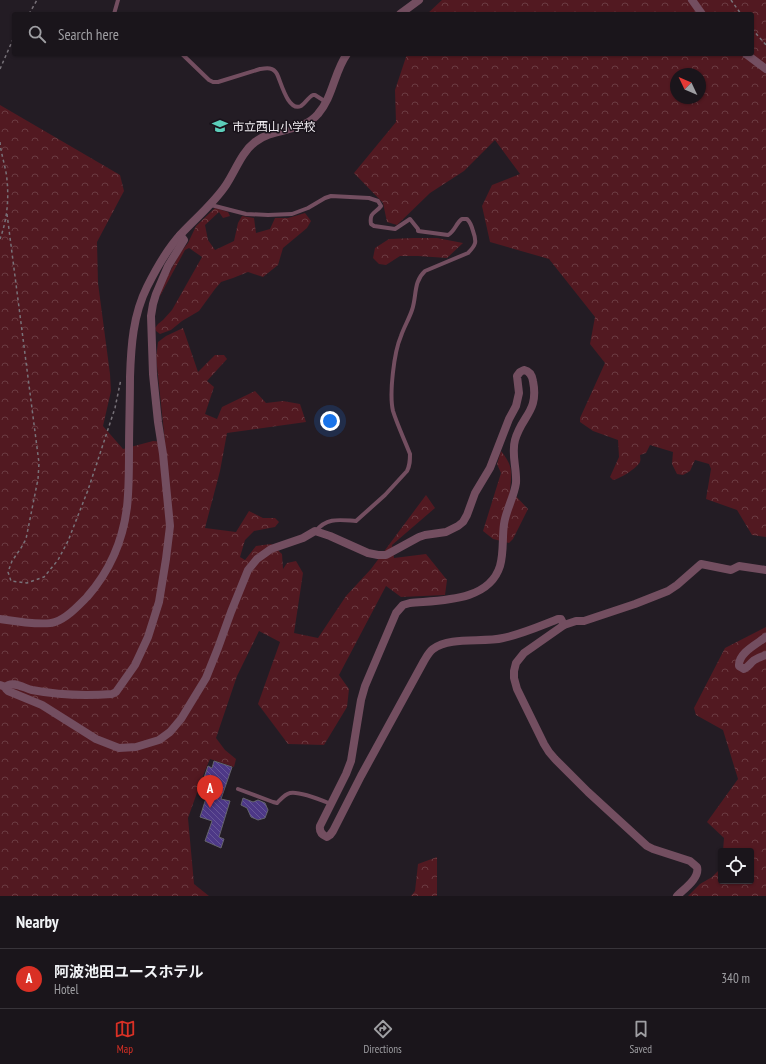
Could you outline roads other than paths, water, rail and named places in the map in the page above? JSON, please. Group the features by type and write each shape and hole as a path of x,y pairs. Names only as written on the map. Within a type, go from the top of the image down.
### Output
{"street":[{"path":"403,12 419,0"},
{"path":"692,0 701,12"},
{"path":"0,619 54,623 64,618 80,604 110,565 122,534 127,506 131,355 138,307 169,250 180,235 211,204 226,185 251,145 257,140 274,133 302,126 311,121 320,113 346,56"},
{"path":"749,56 766,69"},
{"path":"180,235 184,240 168,266 156,294 152,316 153,374 170,526 159,602 148,637 135,665 116,692 112,694 52,694 11,684 3,686 8,691 42,706 96,739 119,748 136,747 159,740 170,732 181,719 206,678 248,570 256,559 271,549 303,538 315,531 330,536 368,554 386,555 418,537 446,532 463,522 476,493 490,468 516,406 518,376 520,372 524,370 527,371 532,377 534,399 533,406 517,433 515,442 514,458 516,483 503,530 503,545 500,567 490,584 481,590 458,598 410,603 399,608 365,686 361,700 351,761 320,826 321,834 327,837 333,831 361,776 424,661 434,648 451,642 501,639 534,629 558,619 561,619 564,625"},
{"path":"677,896 696,877 698,873 697,867 690,861 647,846 588,792 555,759 544,744 517,689 514,671 519,658 564,625 576,621 584,621 668,591 701,564 731,570 739,566 766,570"},
{"path":"766,637 742,656 739,661 739,666 744,669 747,668 758,658 766,655"}],"lane":[{"path":"115,12 118,0"},
{"path":"184,56 213,82 218,82 260,69 270,68 275,70 287,99 295,107 303,105 309,97 313,95 316,95 326,102"},
{"path":"211,204 246,214 268,215 292,214 308,208 331,196 369,198 378,201 381,206 370,219 371,224 374,226 395,229 410,219 418,229 418,232 448,235 452,233 458,222 462,219 467,219 476,240 468,253 425,271 420,276 416,286 412,310 400,336 392,378 393,411 410,454 410,467 384,495 356,521 330,520 321,524 315,531"},
{"path":"238,789 277,803 288,793 292,792 331,804"}],"place":[{"name":"市立西山小学校","path":"220,126"},
{"name":"阿波池田ユースホテル","path":"210,808"}]}
